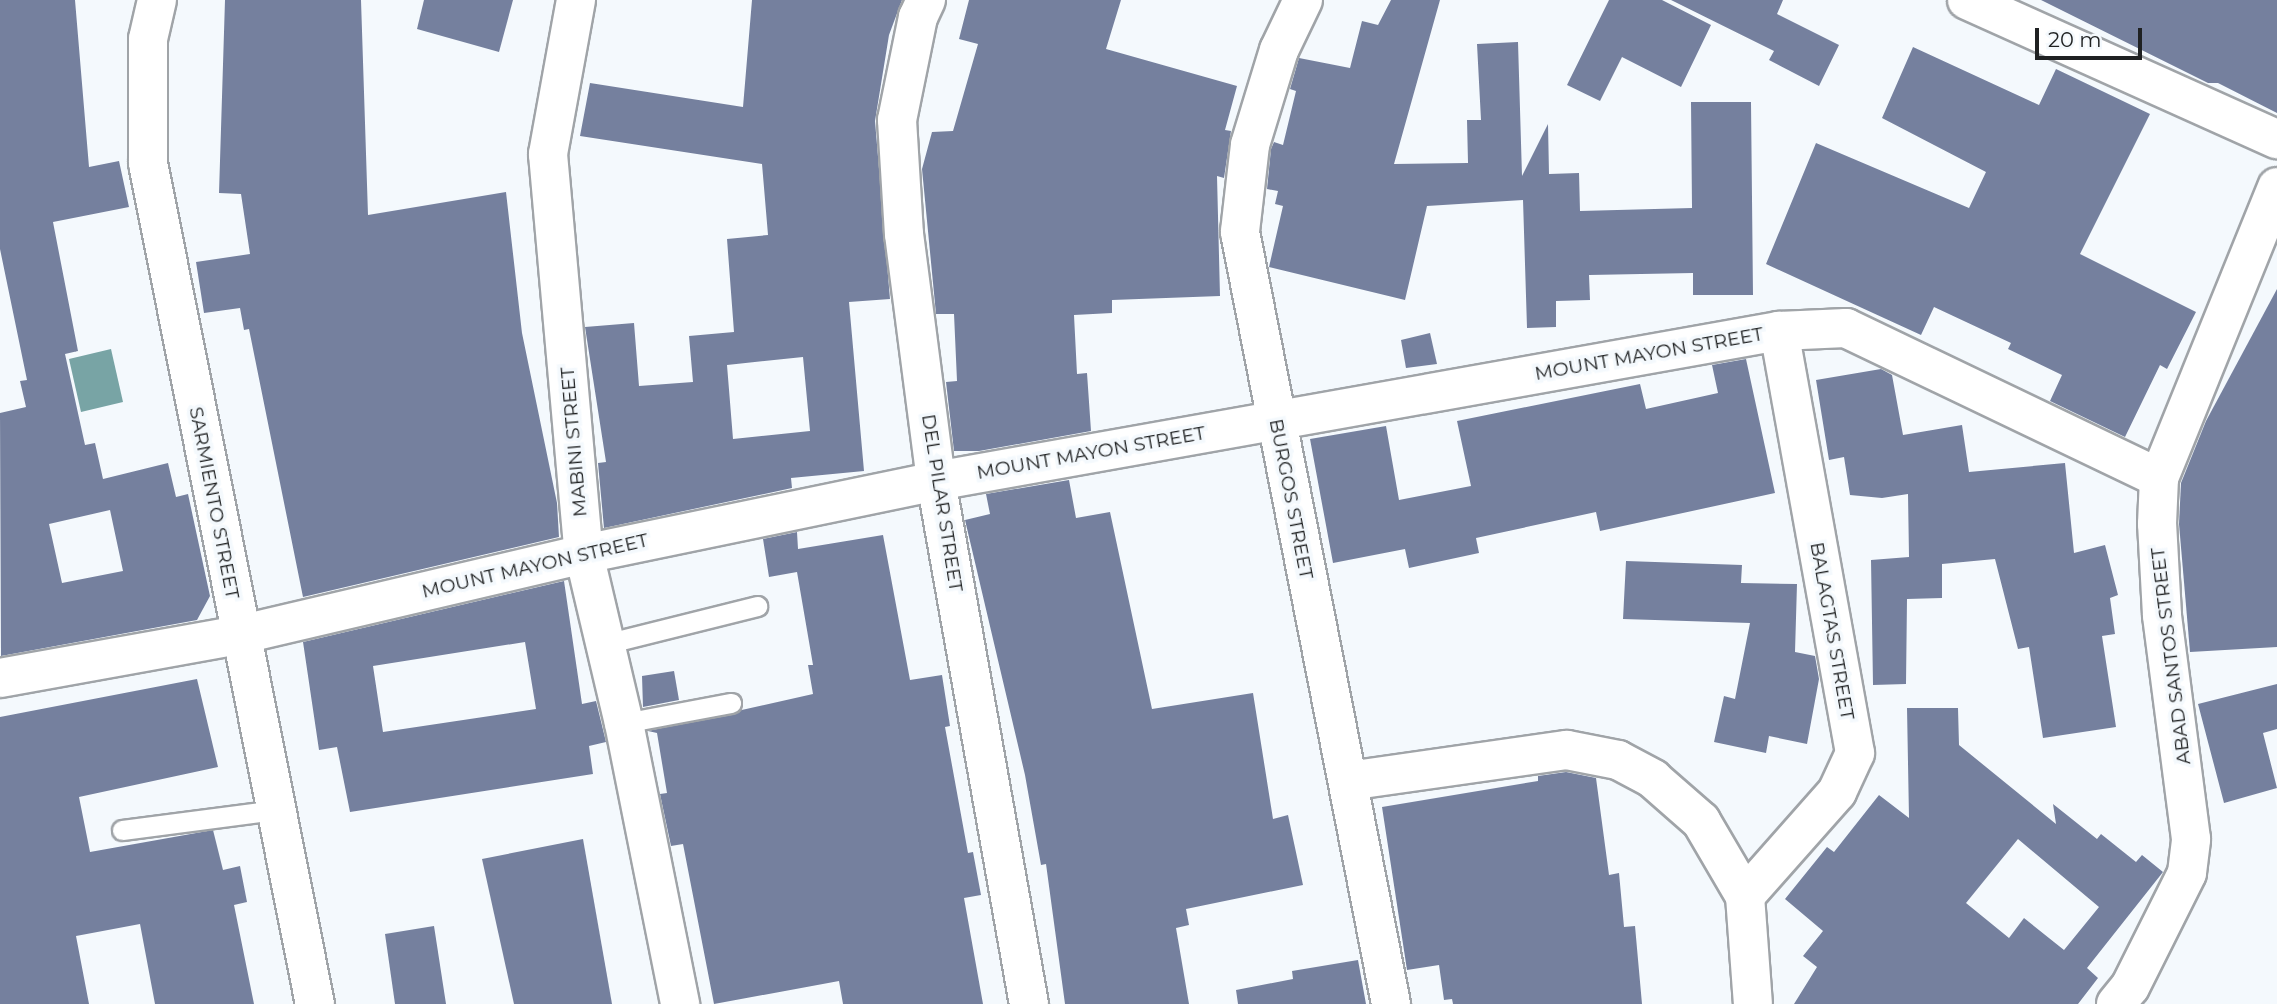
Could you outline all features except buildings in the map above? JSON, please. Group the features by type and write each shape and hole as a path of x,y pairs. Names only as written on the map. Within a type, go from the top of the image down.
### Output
{"street":[{"name":"SARMIENTO STREET","path":"157,0 148,39 148,163 239,635 315,1004"},
{"name":"MABINI STREET","path":"576,0 548,154 584,554 624,723 680,1004"},
{"name":"DEL PILAR STREET","path":"926,0 897,120 904,234 936,481 1029,1004"},
{"name":"BURGOS STREET","path":"1303,0 1279,50 1250,145 1240,232 1391,1004"},
{"path":"1967,0 2277,139"},
{"name":"ABAD SANTOS STREET","path":"2116,1004 2130,986 2187,873 2191,839 2162,615 2157,524 2159,478 2277,187"},
{"name":"MOUNT MAYON STREET","path":"0,678 239,635 584,554 936,481 1779,331 1846,328 2159,478"},
{"name":"BALAGTAS STREET","path":"1745,896 1837,792 1855,753 1779,331"},
{"path":"1348,782 1567,750 1618,760 1653,779 1700,821 1745,896 1754,1004"}],"lane":[{"path":"605,644 757,606"},
{"path":"624,723 731,703"},
{"path":"122,830 275,810"}],"water":[{"path":"111,349 123,402 81,412 69,359"}]}
